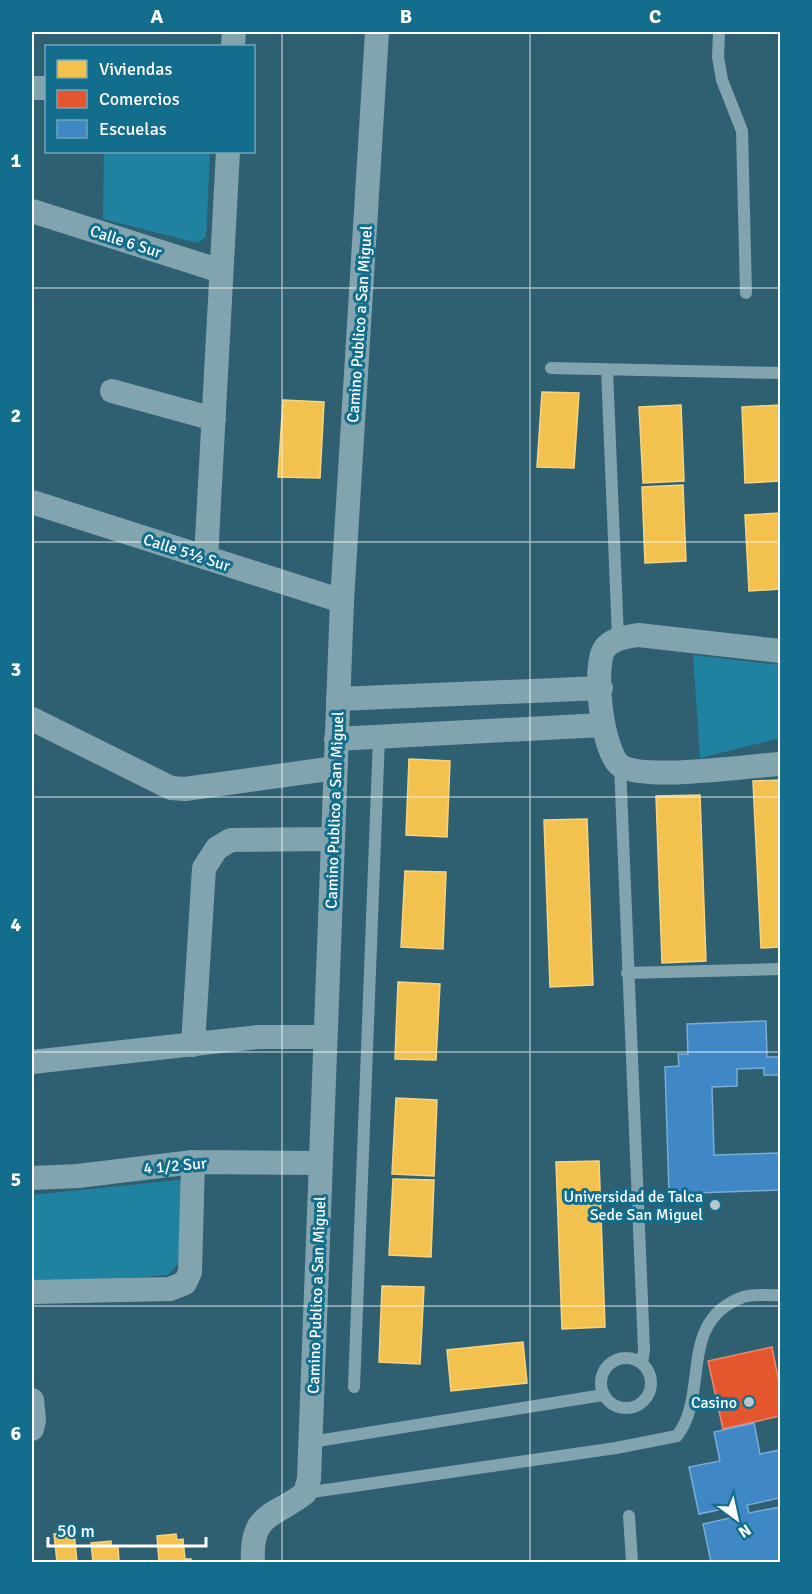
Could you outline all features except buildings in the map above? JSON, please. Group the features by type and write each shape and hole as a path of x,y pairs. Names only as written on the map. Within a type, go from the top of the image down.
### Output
{"street":[{"name":"Camino Publico a San Miguel","path":"305,1493 309,1479 311,1442 342,601 377,32"},
{"path":"206,558 228,153"},
{"name":"Calle 6 Sur","path":"32,211 221,271"},
{"path":"112,391 214,420"},
{"name":"Calle 5½ Sur","path":"32,502 342,601"},
{"path":"780,651 638,635 618,638 604,649 600,667 602,725 611,752 620,765 642,773 780,764"},
{"path":"338,699 601,688"},
{"path":"32,719 171,788 185,789 335,768"},
{"path":"336,739 602,725"},
{"path":"193,1045 204,868 217,848 231,840 333,838"},
{"path":"32,1062 258,1037 325,1037"},
{"path":"32,1292 170,1289 185,1283 190,1272 193,1162"},
{"name":"4 1/2 Sur","path":"32,1178 78,1176 193,1162 320,1163"},
{"path":"32,1400 34,1420 32,1429"},
{"path":"253,1563 254,1542 262,1521 305,1493"}],"lane":[{"path":"719,32 718,57 722,80 742,131 746,293"},
{"path":"551,368 780,373"},
{"path":"607,369 618,638"},
{"path":"354,1387 379,736"},
{"path":"620,765 644,1350 642,1363"},
{"path":"627,973 780,969"},
{"path":"305,1493 616,1448 677,1436 687,1423 695,1363 712,1315 744,1296 780,1295"},
{"path":"311,1442 603,1395 620,1408 638,1406 644,1401 651,1385 651,1377 642,1363 626,1358 611,1363 602,1375 603,1395"},
{"path":"628,1516 632,1563"}],"shaded area":[{"path":"104,153 210,153 206,237 198,243 103,219"},
{"path":"693,655 780,665 780,738 700,758"},
{"path":"179,1180 185,1186 180,1261 168,1275 37,1285 32,1282 32,1195"}],"place":[{"name":"Universidad de Talca Sede San Miguel","path":"715,1205"},
{"name":"Casino","path":"749,1402"}]}
